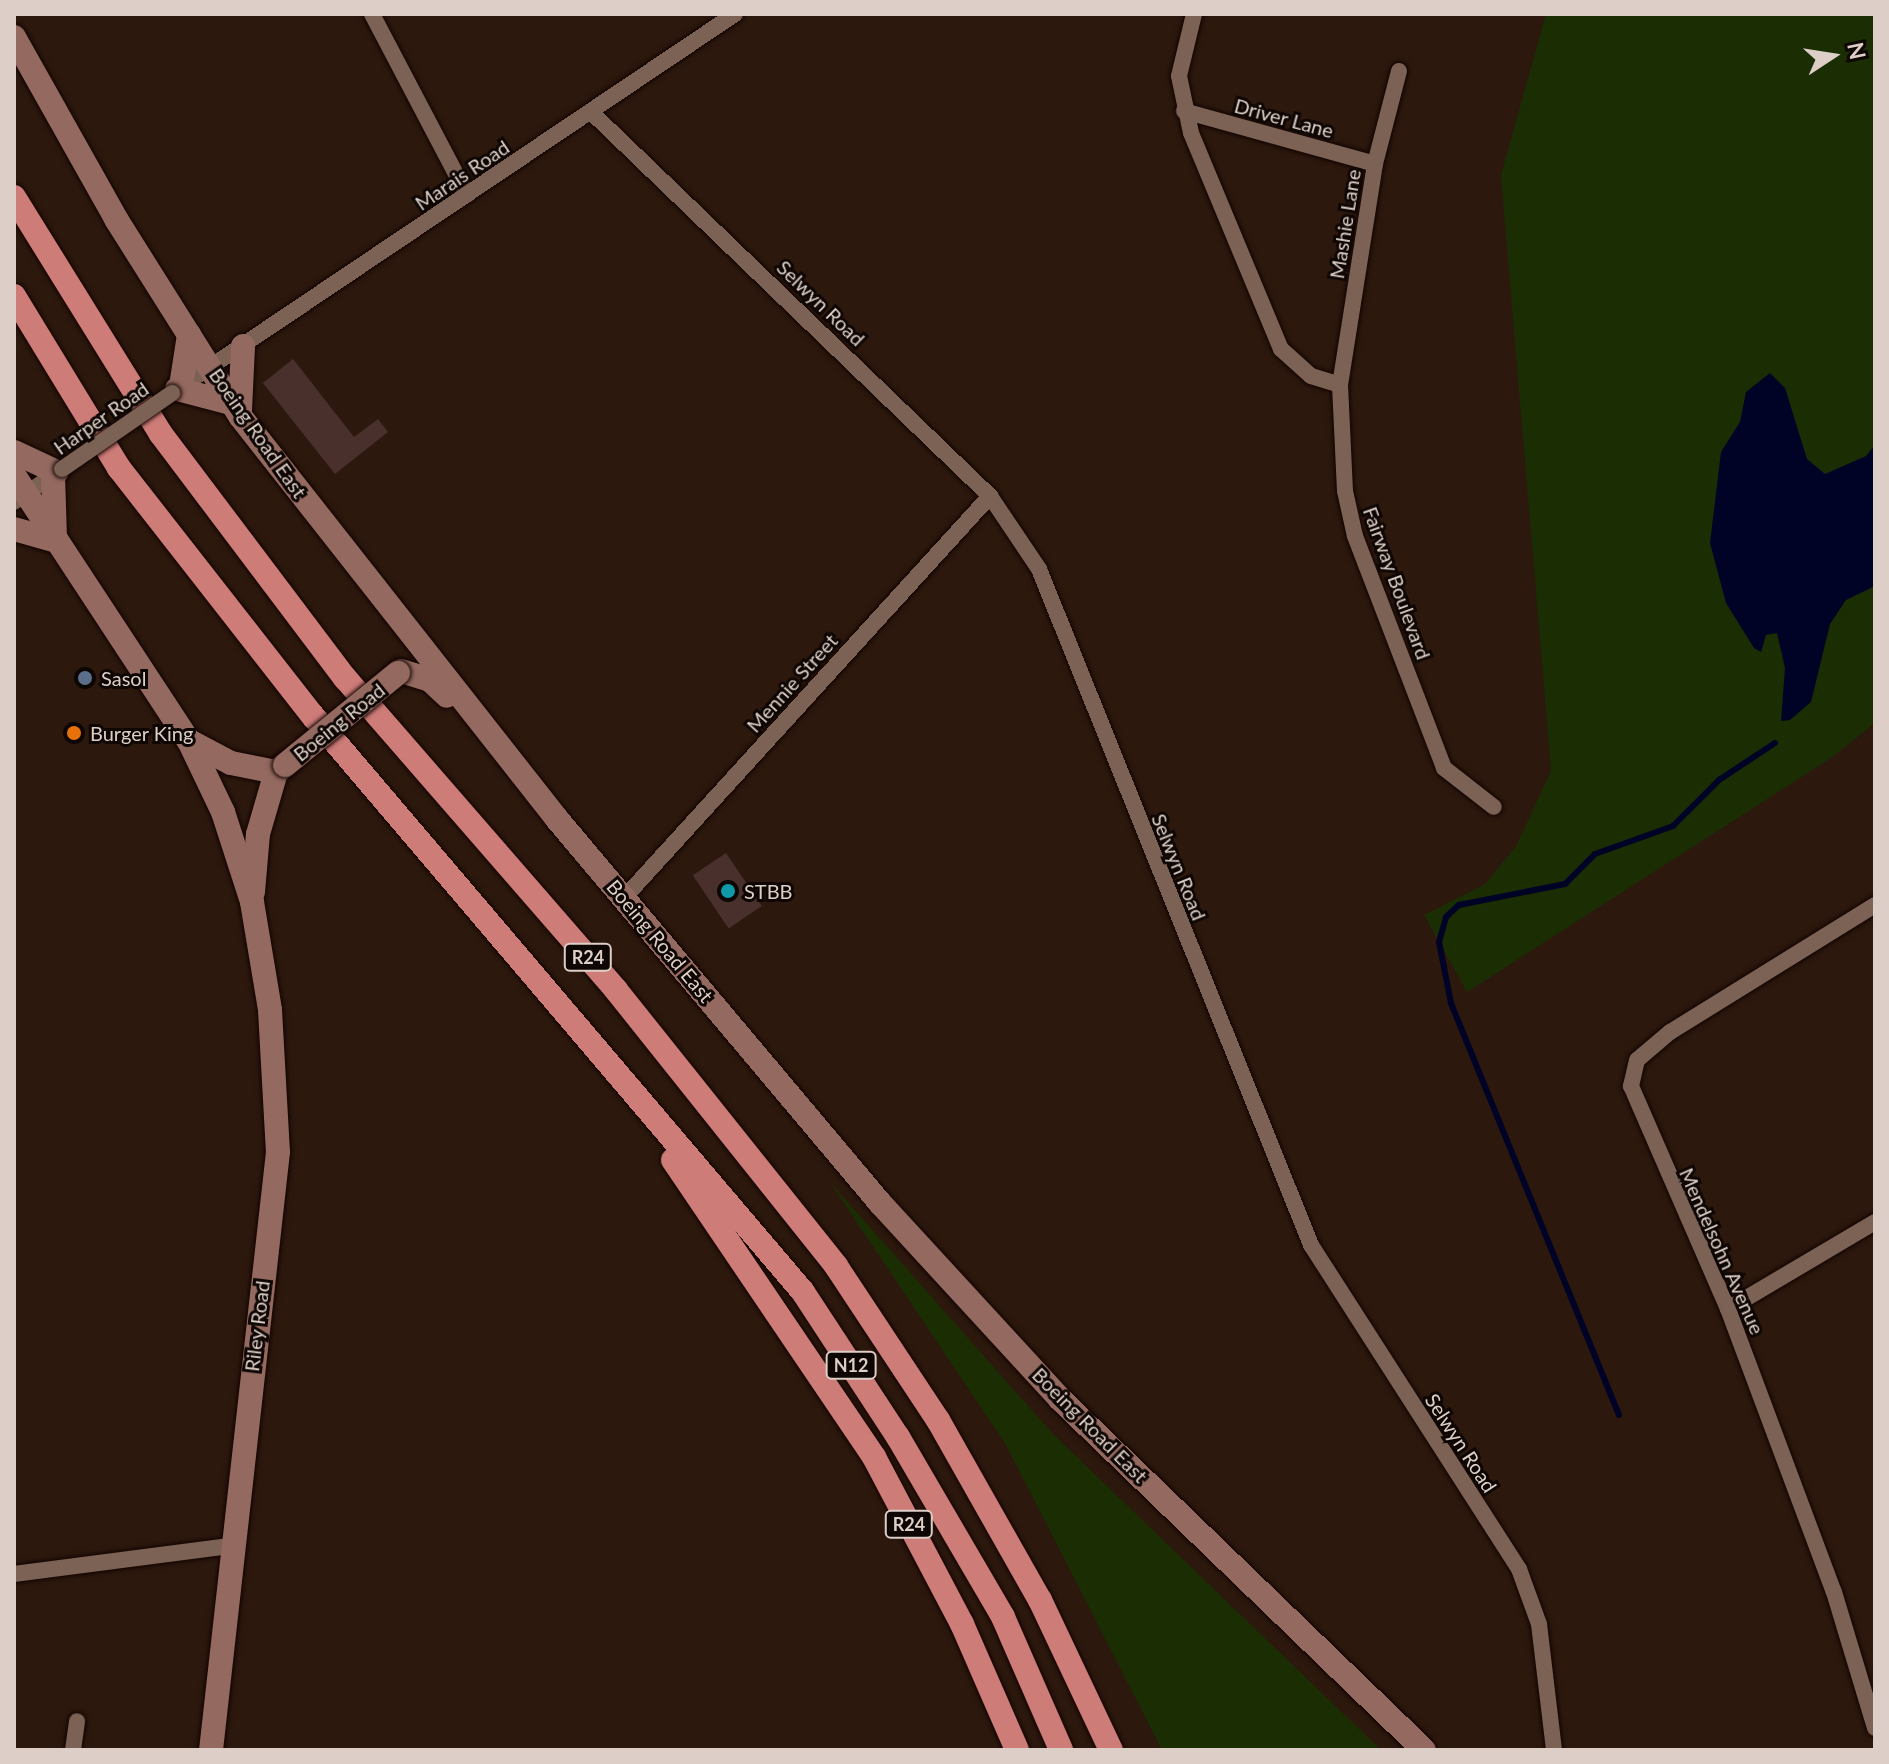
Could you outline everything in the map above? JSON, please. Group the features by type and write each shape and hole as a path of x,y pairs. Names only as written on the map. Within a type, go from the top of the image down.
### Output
{"highway":[{"name":"R24","path":"14,197 161,434 345,678 616,990 836,1266 938,1420 1025,1572 1111,1750"},
{"name":"R24","path":"14,296 119,468 313,716 575,1023 780,1310 874,1457 962,1624 1017,1750"},
{"name":"N12","path":"575,1023 803,1292 898,1437 1003,1617 1061,1750"}],"main road":[{"name":"Boeing Road East","path":"14,37 236,410 401,626 624,898 880,1203 1061,1400 1424,1750"},
{"path":"189,335 177,389 236,410 237,376 243,346"},
{"path":"14,452 58,472 57,540"},
{"path":"18,490 57,540 189,741 223,812 252,902"},
{"path":"14,529 57,540"},
{"name":"Boeing Road","path":"252,902 258,834 280,769 400,672 401,626"},
{"name":"Boeing Road","path":"400,672 430,680 512,761"},
{"name":"Boeing Road","path":"189,741 231,763 280,769"},
{"name":"Riley Road","path":"211,1750 231,1546 278,1152 270,1010 252,902"}],"street":[{"path":"372,14 467,195"},
{"name":"Marais Road","path":"210,367 735,14"},
{"path":"1194,14 1182,50 1184,111 1281,349 1311,376 1340,385"},
{"name":"Mashie Lane","path":"1340,385 1375,164 1399,71"},
{"name":"Driver Lane","path":"1184,111 1375,164"},
{"name":"Selwyn Road","path":"591,112 990,496 1039,569 1311,1245 1519,1569 1539,1624 1554,1750"},
{"name":"Harper Road","path":"18,490 58,472 210,367"},
{"name":"Fairway Boulevard","path":"1340,385 1345,491 1355,536 1444,768 1494,807"},
{"name":"Mennie Street","path":"624,898 990,496"},
{"name":"Mendelsohn Avenue","path":"1875,905 1670,1032 1637,1060 1631,1073 1644,1124 1728,1309 1834,1592 1875,1728"},
{"path":"1728,1309 1875,1222"},
{"path":"14,1574 231,1546"},
{"path":"73,1750 77,1721"}],"green space":[{"path":"1546,14 1875,14 1875,723 1831,758 1467,992 1424,915 1485,884 1516,846 1551,771 1501,175"},
{"path":"829,1181 1053,1434 1381,1750 1162,1750 1006,1445"}],"water":[{"path":"1770,373 1785,388 1807,459 1825,474 1866,456 1875,445 1875,586 1846,600 1830,624 1811,702 1790,720 1781,721 1785,668 1777,633 1766,635 1761,652 1754,648 1726,603 1710,543 1721,452 1740,422 1746,392"}],"building":[{"path":"293,359 354,437 378,419 388,432 335,474 263,383"},
{"name":"STBB","path":"726,853 762,906 729,928 693,875"}],"waterway":[{"path":"1619,1415 1451,1003 1439,942 1446,917 1459,905 1565,884 1595,854 1673,826 1719,780 1775,743"}],"place":[{"name":"Sasol","path":"85,678"},
{"name":"Burger King","path":"74,733"},
{"name":"STBB","path":"728,891"}]}
